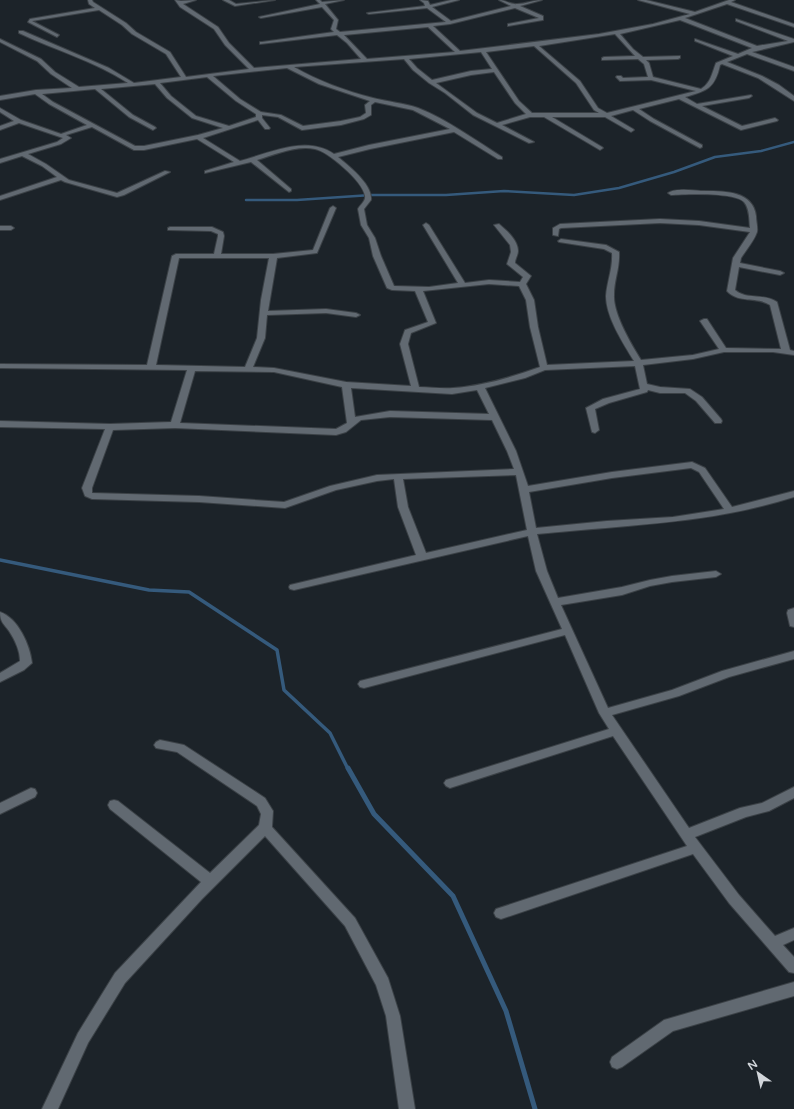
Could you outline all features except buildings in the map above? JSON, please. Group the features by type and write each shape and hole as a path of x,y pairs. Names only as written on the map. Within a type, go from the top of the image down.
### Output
{"street":[{"path":"90,0 124,24 131,31 168,53 175,66 185,79"},
{"path":"178,1 194,0"},
{"path":"225,0 235,5 273,0"},
{"path":"261,17 342,0"},
{"path":"422,0 426,2 428,7 450,23"},
{"path":"369,13 428,7 457,0"},
{"path":"501,0 538,15 541,19 510,25"},
{"path":"262,43 339,33 450,23 540,0"},
{"path":"640,0 696,14"},
{"path":"178,1 216,28 227,44 252,70"},
{"path":"0,98 36,92 134,85 288,66 483,51 616,32 682,19 730,1 732,5 794,26"},
{"path":"322,3 336,20 333,30 349,42 365,60"},
{"path":"57,36 30,22 30,20 101,8"},
{"path":"682,19 757,48"},
{"path":"738,20 794,41"},
{"path":"429,25 459,53"},
{"path":"21,32 98,64 122,76 134,85"},
{"path":"616,32 631,50 648,65 648,71 651,78"},
{"path":"0,40 39,60 53,73 78,89"},
{"path":"698,40 739,56"},
{"path":"496,125 530,115 606,115 702,91 708,87 716,76 718,64 757,48 794,41"},
{"path":"534,44 578,82 596,109 631,130"},
{"path":"0,46 10,45"},
{"path":"483,51 517,102 530,115"},
{"path":"747,52 794,69"},
{"path":"604,59 678,57"},
{"path":"406,58 431,82 447,92 475,114 531,142"},
{"path":"722,62 762,77 784,90 794,98"},
{"path":"288,66 310,78 374,100 417,110 455,130 500,158"},
{"path":"431,82 471,73 496,70"},
{"path":"209,76 259,115 266,128"},
{"path":"619,77 622,80 651,78 702,91"},
{"path":"156,82 169,97 194,117 228,128"},
{"path":"96,87 116,105 152,128"},
{"path":"36,92 51,103 123,142 139,149 198,137 228,128 259,115 274,114 297,126 308,128 341,123 362,118 369,114 368,105 374,100"},
{"path":"698,105 749,96"},
{"path":"680,97 740,128 775,120"},
{"path":"634,108 652,120 700,146"},
{"path":"0,110 19,121 68,138 59,143 0,161"},
{"path":"545,115 600,148"},
{"path":"0,128 19,121"},
{"path":"59,136 93,125"},
{"path":"332,157 376,146 455,130"},
{"path":"198,137 239,162"},
{"path":"207,172 239,162 253,160 286,151 315,147 332,157 360,181 368,197 368,200 361,209 364,225 372,238 377,256 385,271 390,286 395,288 418,289 489,282 522,284"},
{"path":"23,154 44,165 67,181 117,195 167,172"},
{"path":"253,160 289,190"},
{"path":"0,198 61,178"},
{"path":"0,366 151,366 248,369 288,372 346,384 416,390 452,391 480,387 522,376 544,368 638,363 693,357 724,350 790,352 774,304 769,300 736,296 731,291 736,264 744,245 754,231 752,211 746,200 735,195 671,193"},
{"path":"151,366 176,256 273,256 315,252 333,208"},
{"path":"595,430 590,408 606,401 644,390 644,386 638,363 624,337 611,305 610,294 616,266 615,252 606,247 559,238 556,228 560,226 646,221 698,223 754,231"},
{"path":"426,225 463,285"},
{"path":"497,225 508,236 514,248 515,252 510,260 511,264 527,276 522,284"},
{"path":"0,228 11,228"},
{"path":"170,229 212,229 218,231 221,233 221,236 217,256"},
{"path":"248,369 261,338 266,289 273,264 273,256"},
{"path":"736,264 780,272"},
{"path":"522,284 530,300 534,327 544,368"},
{"path":"416,390 404,344 408,332 432,323 418,289"},
{"path":"264,313 326,311 356,315"},
{"path":"704,321 724,350"},
{"path":"175,425 192,367"},
{"path":"346,384 351,423"},
{"path":"644,386 660,390 687,391 699,399 718,421"},
{"path":"480,387 519,472 531,532 546,586 555,602 605,713 686,835 734,899 794,967"},
{"path":"0,424 110,427 175,425 336,432 344,431 355,420 367,416 390,414 493,417"},
{"path":"110,427 87,488 88,494 92,496 199,499 285,505 347,484 398,476 519,472"},
{"path":"523,490 612,475 692,465 702,470 730,511"},
{"path":"398,476 403,507 422,558"},
{"path":"294,588 531,532 607,524 673,520 730,511 769,502 794,494"},
{"path":"555,602 622,591 650,583 672,579 716,574"},
{"path":"794,612 792,613 794,623"},
{"path":"0,616 3,616 8,622 19,639 26,658 26,663 20,668 0,678"},
{"path":"364,684 567,631"},
{"path":"605,713 794,654"},
{"path":"450,783 616,731"},
{"path":"50,1109 83,1038 120,978 210,881 265,828 268,818 267,809 261,802 180,748 160,744"},
{"path":"686,835 744,812 765,807 794,792"},
{"path":"0,809 31,793"},
{"path":"114,805 210,881"},
{"path":"265,828 350,922 383,983 393,1016 407,1109"},
{"path":"501,913 696,848"},
{"path":"773,943 794,934"},
{"path":"616,1062 669,1025 794,989"}],"waterway":[{"path":"246,200 297,200 371,195 446,195 504,191 574,195 619,188 674,172 715,157 761,151 794,142"},
{"path":"0,560 149,590 189,592 277,650 284,690 330,733 348,769"},
{"path":"348,768 374,814 453,896 506,1011 535,1109"}]}
